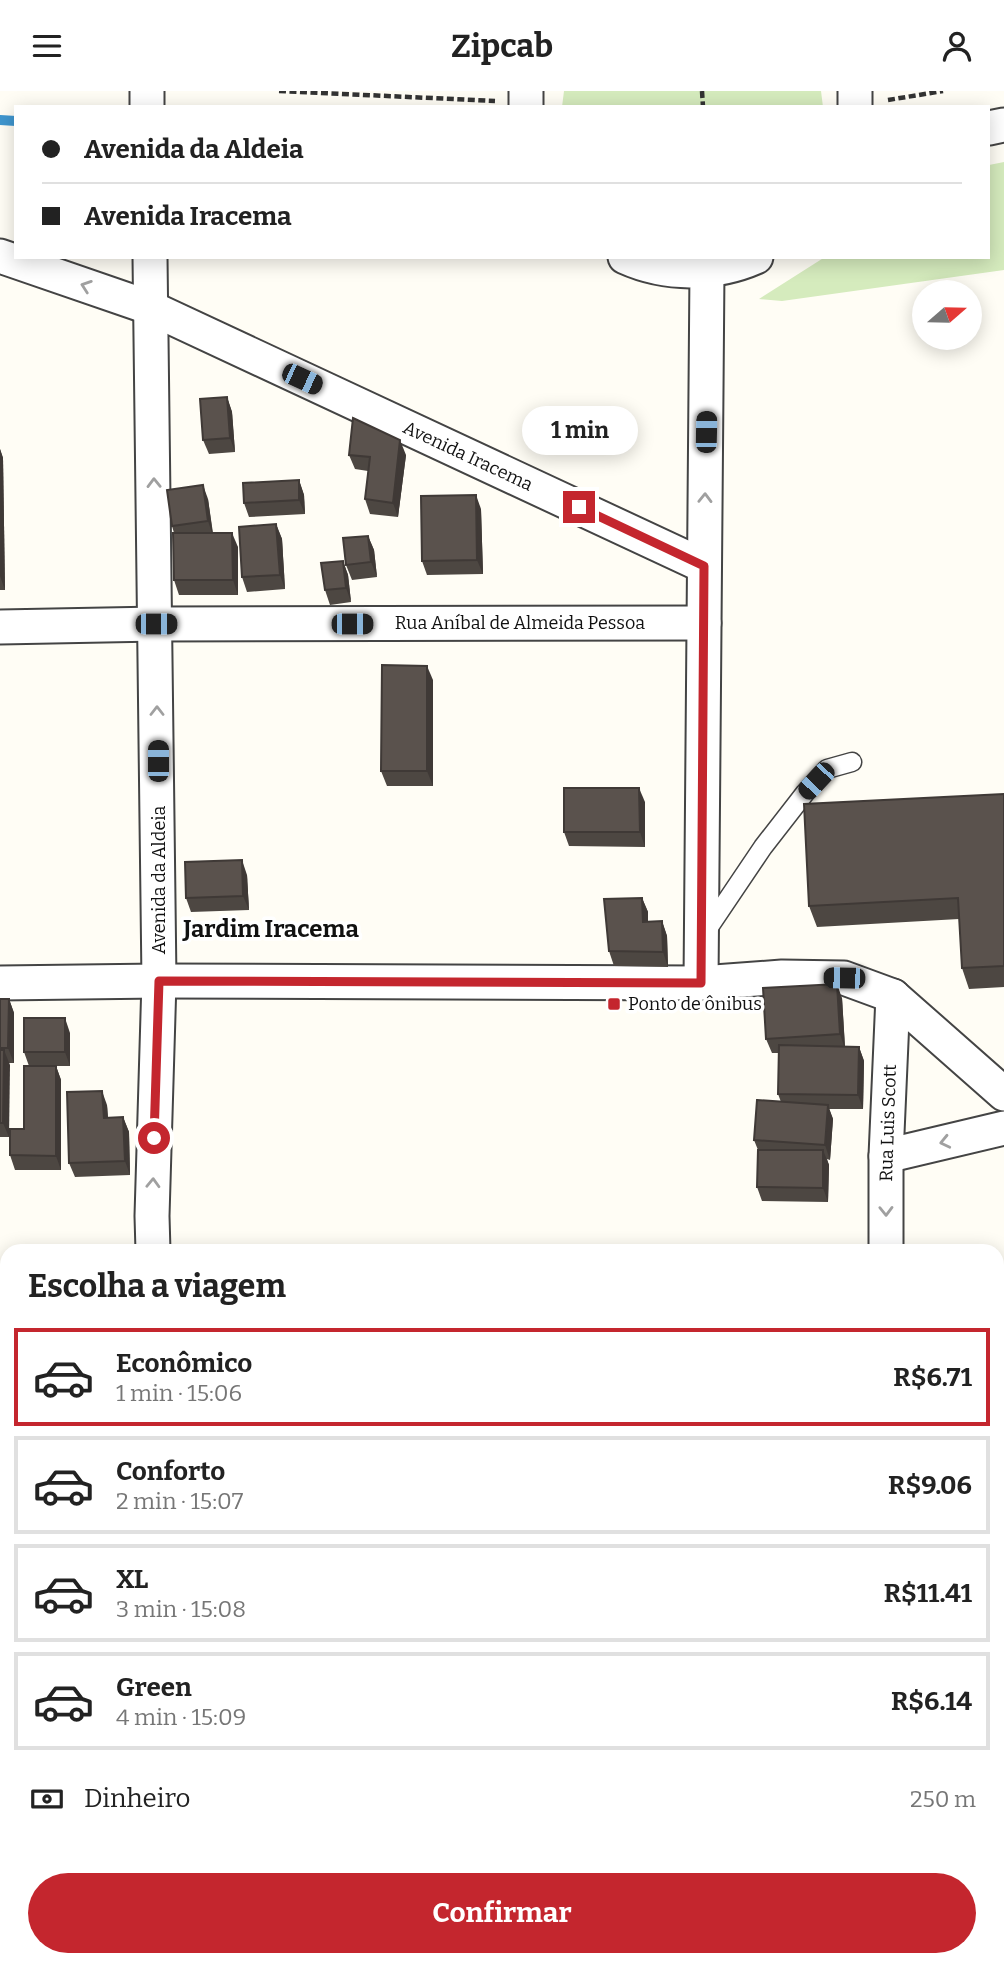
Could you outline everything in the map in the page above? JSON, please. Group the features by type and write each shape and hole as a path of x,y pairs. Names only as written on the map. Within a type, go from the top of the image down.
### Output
{"street":[{"name":"Avenida Iracema","path":"0,256 151,308 704,566"},
{"name":"Avenida da Aldeia","path":"150,259 159,981 153,1244"},
{"path":"632,259 665,269 707,270 750,259"},
{"path":"701,983 707,270"},
{"name":"Rua Aníbal de Almeida Pessoa","path":"0,627 156,624 704,623"},
{"path":"0,983 701,983 782,977 844,978 893,996 1004,1094"},
{"name":"Rua Luis Scott","path":"886,1244 886,1156 893,996"},
{"path":"886,1156 1004,1128"}],"lane":[{"path":"701,939 763,847 805,793 827,769 852,762"}],"path":[{"path":"279,91 516,100"},
{"path":"863,100 943,91"}],"green space":[{"path":"564,91 821,91 823,105 562,105"},
{"path":"1004,162 1004,270 932,280 912,280 912,283 782,301 759,299 822,259 990,259 990,165"}],"building":[{"path":"227,397 230,438 203,440 200,399"},
{"path":"353,418 400,440 393,503 365,499 370,457 349,455"},
{"path":"299,480 299,500 244,503 243,483"},
{"path":"203,485 208,521 172,526 167,490"},
{"path":"476,495 477,560 422,561 421,496"},
{"path":"276,524 280,575 242,577 239,527"},
{"path":"173,533 232,533 233,580 174,580"},
{"path":"368,536 371,562 346,565 343,538"},
{"path":"343,561 346,588 325,590 321,563"},
{"path":"382,665 427,666 427,771 381,771"},
{"path":"564,788 639,788 640,832 564,832"},
{"path":"1004,794 1004,966 962,968 958,898 809,906 804,804"},
{"path":"242,860 243,896 186,898 185,862"},
{"path":"642,898 643,922 662,921 663,952 609,951 604,899"},
{"path":"837,984 840,1034 766,1039 763,988"},
{"path":"0,999 9,999 8,1048 0,1048"},
{"path":"24,1018 65,1018 65,1052 24,1052"},
{"path":"779,1045 859,1047 858,1095 778,1094"},
{"path":"0,1050 4,1050 3,1123 0,1123"},
{"path":"24,1066 56,1066 56,1156 10,1155 10,1129 24,1129"},
{"path":"102,1091 104,1118 123,1117 125,1161 69,1163 67,1092"},
{"path":"757,1100 828,1105 825,1145 754,1140"},
{"path":"758,1150 823,1150 823,1188 757,1187"}],"waterway":[{"path":"0,120 14,121"}],"place":[{"name":"Ponto de ônibus","path":"614,1004"}],"district":[{"name":"Jardim Iracema","path":"271,929"}],"route":[{"path":"154,1138 159,981 701,983 704,566 579,507"}]}
